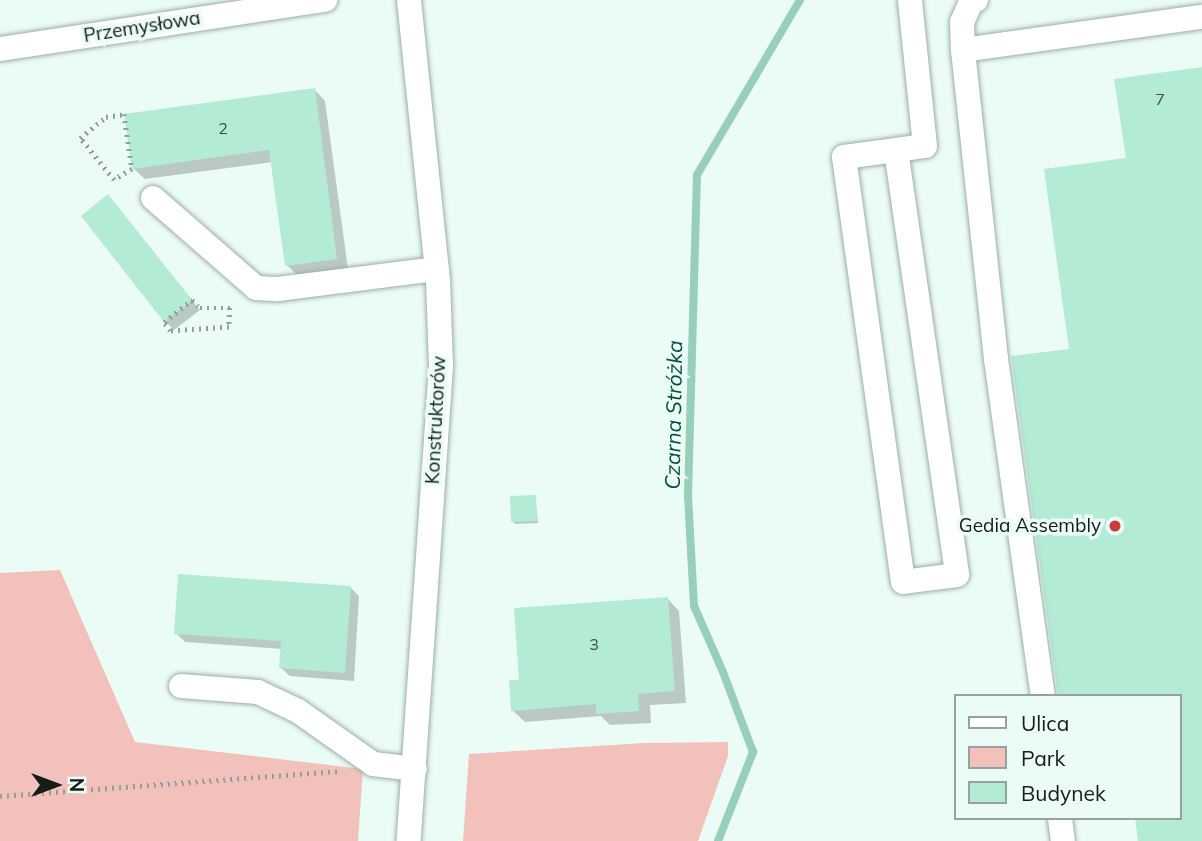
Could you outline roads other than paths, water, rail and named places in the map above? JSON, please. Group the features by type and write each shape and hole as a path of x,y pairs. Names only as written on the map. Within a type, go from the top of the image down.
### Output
{"street":[{"name":"Przemysłowa","path":"0,50 251,5 325,0"},
{"name":"Konstruktorów","path":"409,0 437,270 441,366 409,841"},
{"path":"896,150 957,575 903,582 844,157 925,146 910,0"},
{"path":"976,0 971,2 962,22 963,50 996,359 1043,694"},
{"path":"963,50 1202,17"},
{"path":"153,198 256,288 278,289 437,270"},
{"path":"181,686 258,692 298,710 373,765 415,769"},
{"path":"1060,820 1063,841"}],"waterway":[{"name":"Czarna Stróżka","path":"718,841 753,752 723,672 694,606 688,496 697,175 800,0"}],"place":[{"name":"Gedia Assembly","path":"1115,526"}]}
